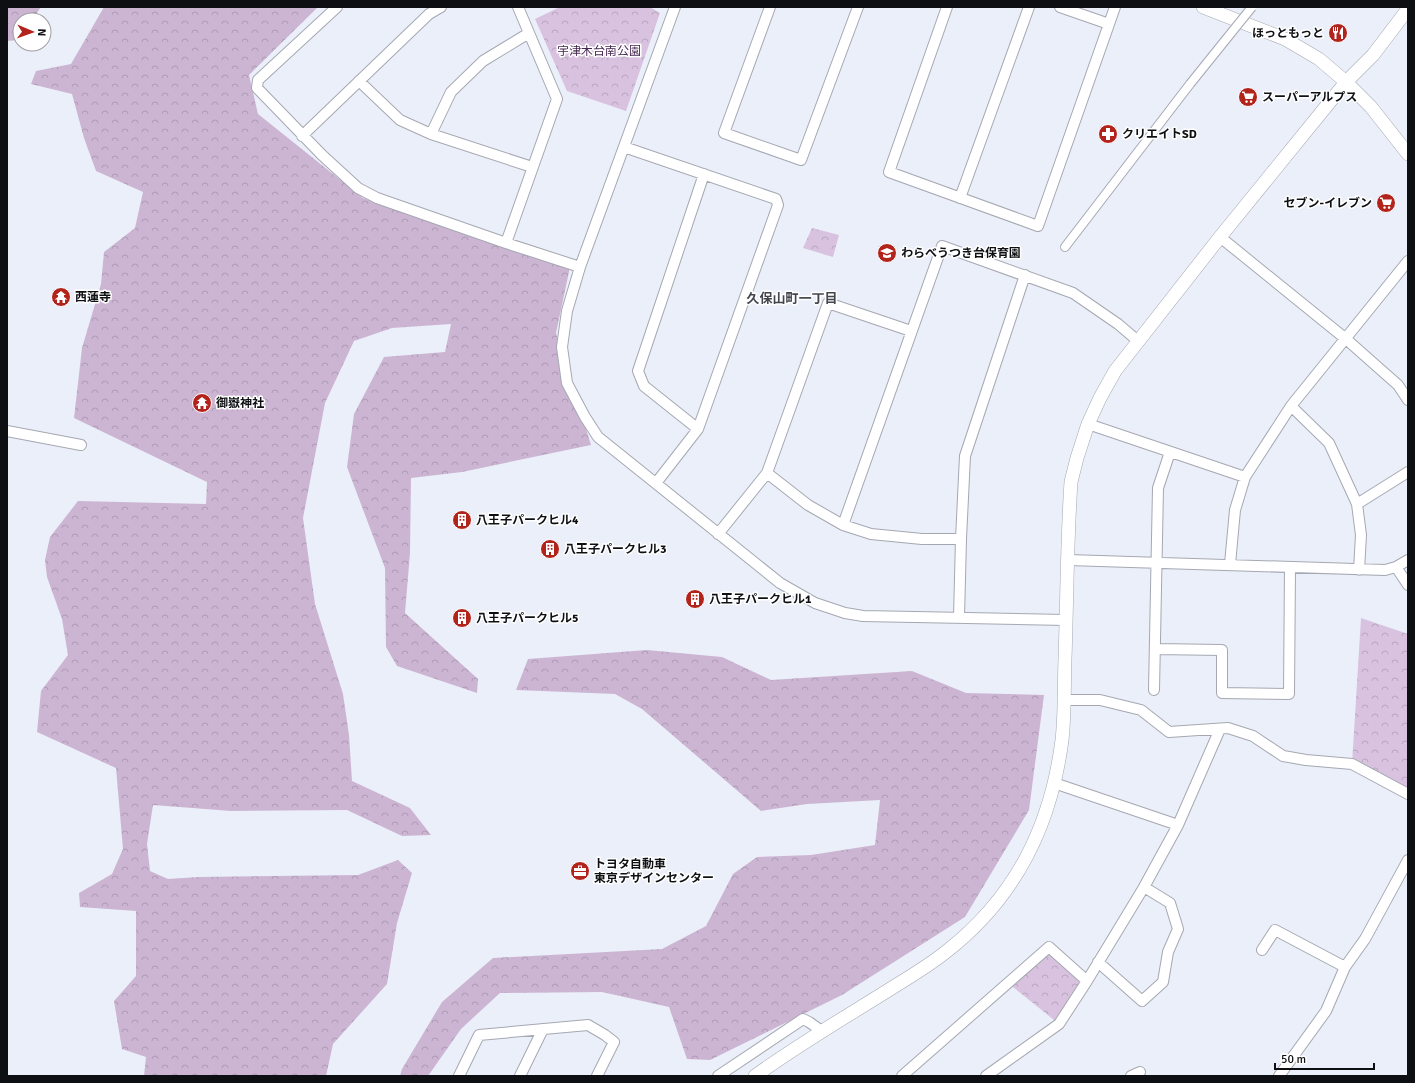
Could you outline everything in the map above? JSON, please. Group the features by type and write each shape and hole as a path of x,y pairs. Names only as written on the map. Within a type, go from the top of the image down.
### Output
{"street":[{"path":"337,7 258,80 257,88 302,136 358,188 376,198 580,267"},
{"path":"302,136 429,14 441,7"},
{"path":"506,243 557,98 518,7"},
{"path":"675,7 580,267 567,311 562,347 567,383 585,417 598,437 780,583 815,603 845,613 864,616 1066,620"},
{"path":"770,7 724,133 801,160 858,7"},
{"path":"947,7 889,172 1038,226 1115,7"},
{"path":"960,198 1029,7"},
{"path":"1060,7 1109,24"},
{"path":"1203,7 1284,39 1319,59 1346,82 1371,107 1408,154"},
{"path":"1065,247 1190,84 1252,7"},
{"path":"756,1076 936,959 962,939 983,919 1002,896 1024,863 1033,846 1048,808 1062,739 1071,482 1076,458 1088,424 1115,371 1138,341 1346,82 1373,55 1408,9"},
{"path":"431,134 451,92 483,61 529,34"},
{"path":"359,81 400,120 431,134 532,167"},
{"path":"624,147 776,199 778,205 698,429 656,483"},
{"path":"698,429 644,386 638,371 704,174"},
{"path":"1220,237 1346,339 1398,384 1408,400"},
{"path":"843,525 942,246 1073,293 1118,324 1138,341"},
{"path":"1230,564 1235,510 1245,477 1291,406 1408,261"},
{"path":"959,617 965,456 1025,276"},
{"path":"718,534 767,474 828,303 911,331"},
{"path":"1291,406 1329,444 1357,504 1361,535 1359,570"},
{"path":"1088,424 1245,477"},
{"path":"7,431 81,445"},
{"path":"1154,690 1158,488 1170,452"},
{"path":"1357,504 1408,472"},
{"path":"767,474 808,505 843,525 871,534 922,539 961,540"},
{"path":"1068,560 1230,564 1359,570 1385,570 1396,567 1408,560"},
{"path":"1155,649 1222,650 1222,693 1289,694 1290,567"},
{"path":"1396,567 1408,585"},
{"path":"1064,700 1100,700 1141,710 1169,732 1228,728 1253,736 1283,756 1306,760 1352,764 1408,794"},
{"path":"986,1076 1058,1024 1087,980 1144,886 1178,825 1220,729"},
{"path":"1054,783 1178,825"},
{"path":"1279,1076 1326,1011 1345,967 1365,939 1408,860"},
{"path":"1098,962 1142,1001 1163,982 1168,952 1178,929 1170,903 1144,886"},
{"path":"1262,950 1275,930 1345,967"},
{"path":"902,1076 1049,947 1087,980"},
{"path":"718,1076 803,1019 823,1032"},
{"path":"459,1076 479,1035 588,1025 614,1042 597,1076"},
{"path":"520,1076 543,1029"}],"green space":[{"path":"7,7 41,7 38,12 12,12 12,41 7,41"},
{"path":"104,7 318,7 249,75 258,114 363,198 570,267 556,333 591,445 462,472 411,478 410,553 405,613 478,679 477,693 397,666 386,647 385,568 347,467 354,414 384,357 445,352 451,324 392,328 354,341 325,403 303,518 315,604 343,694 349,735 352,781 410,808 431,835 402,836 347,810 231,811 153,805 147,844 150,871 168,879 199,877 358,875 398,860 412,873 397,923 387,984 333,1044 326,1076 144,1076 146,1057 122,1049 114,1001 136,976 136,911 80,907 79,893 112,874 123,849 116,768 37,732 41,691 68,655 62,619 47,577 45,560 50,537 78,501 206,504 207,482 74,418 82,348 101,284 104,252 135,228 143,192 96,171 84,138 72,94 31,84 36,71 71,64"},
{"name":"宇津木台南公園","path":"560,7 650,7 660,13 626,111 567,91 535,19"},
{"path":"812,228 839,235 833,257 803,248"},
{"path":"1361,618 1408,634 1408,790 1352,764"},
{"path":"647,650 722,657 771,680 912,671 966,693 1044,695 1029,810 965,917 842,995 710,1060 687,1059 669,1007 602,992 500,993 461,1029 428,1076 400,1076 402,1069 442,1002 493,958 662,949 706,926 733,874 757,857 811,855 875,845 880,800 807,804 761,811 642,709 615,694 516,690 528,659"},
{"path":"1049,947 1087,981 1059,1024 1008,983"}],"place":[{"name":"ほっともっと","path":"1338,33"},
{"name":"スーパーアルプス","path":"1248,97"},
{"name":"クリエイトSD","path":"1108,134"},
{"name":"セブン-イレブン","path":"1386,203"},
{"name":"わらべうつき台保育園","path":"887,253"},
{"name":"西蓮寺","path":"61,297"},
{"name":"御嶽神社","path":"202,403"},
{"name":"八王子パークヒル4","path":"462,520"},
{"name":"八王子パークヒル3","path":"550,549"},
{"name":"八王子パークヒル1","path":"695,599"},
{"name":"八王子パークヒル5","path":"462,618"},
{"name":"トヨタ自動車 東京デザインセンター","path":"580,871"}],"district":[{"name":"久保山町一丁目","path":"792,299"}]}
